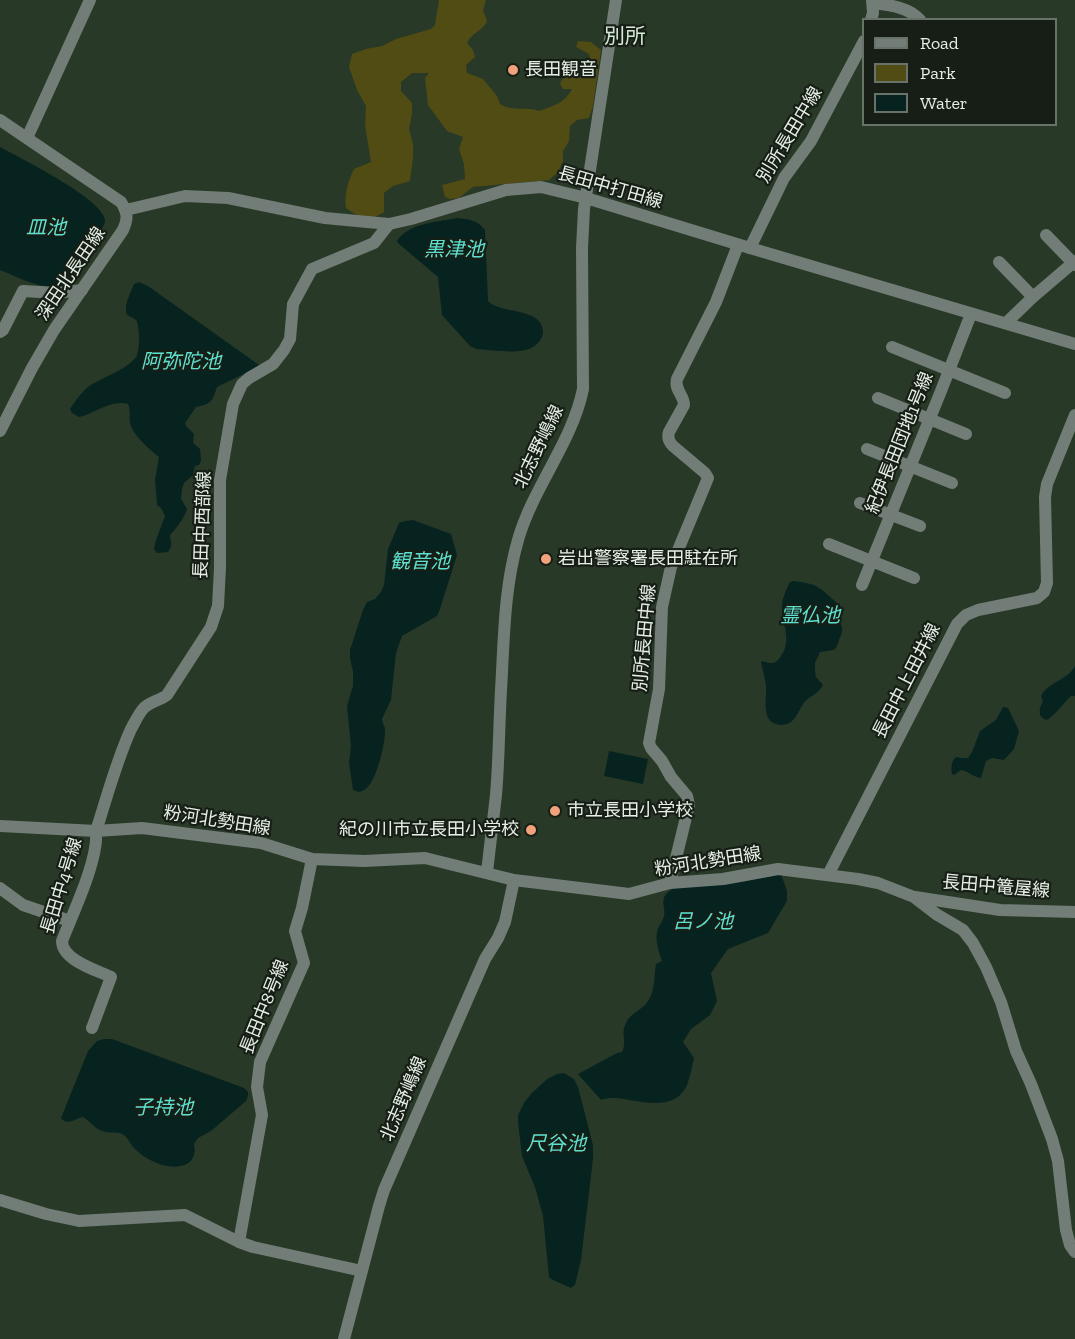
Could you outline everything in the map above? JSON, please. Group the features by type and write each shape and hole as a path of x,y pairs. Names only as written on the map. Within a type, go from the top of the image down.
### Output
{"street":[{"path":"27,138 90,0"},
{"name":"北志野嶋線","path":"487,872 496,793 509,582 518,539 535,495 571,427 583,389 582,248 586,198 615,1"},
{"path":"871,18 873,1 913,13 918,18"},
{"name":"別所長田中線","path":"670,883 689,805 687,796 671,777 649,743 659,688 661,623 666,588 671,567 708,478 669,442 669,432 684,405 676,383 744,247 784,178 811,141 862,45"},
{"path":"0,120 112,195 121,202 126,210"},
{"name":"長田中打田線","path":"126,210 185,196 228,198 325,218 389,224 506,190 541,187 586,198 1075,344"},
{"name":"深田北長田線","path":"0,431 54,330 123,231 128,216 126,210"},
{"name":"長田中西部線","path":"96,831 123,747 138,716 148,704 167,696 211,627 218,606 220,480 233,404 242,384 273,364 284,350 290,339 293,304 312,269 375,243 389,224"},
{"path":"1006,323 1074,263 1046,235"},
{"path":"999,262 1033,297"},
{"path":"0,332 23,291 57,293 82,290"},
{"name":"紀伊長田団地1号線","path":"862,585 970,314"},
{"path":"892,347 1005,393"},
{"path":"878,398 966,434"},
{"name":"長田中上田井線","path":"828,875 957,624 966,615 978,610 1037,598 1044,592 1047,583 1046,491 1075,415"},
{"path":"867,449 952,483"},
{"path":"860,503 920,526"},
{"path":"830,544 914,578"},
{"name":"粉河北勢田線","path":"0,826 96,831 142,828 261,843 312,859 364,861 425,858 514,880 629,894 670,883 723,879 778,869 878,883 914,897 936,914 963,930 986,967 1002,1002 1016,1051 1032,1084 1052,1139 1058,1161 1066,1230 1070,1245 1075,1252"},
{"name":"長田中4号線","path":"92,1028 111,977 75,960 64,951 62,946 90,870 97,837 96,831"},
{"name":"長田中8号線","path":"239,1242 262,1115 257,1087 260,1062 304,963 295,931 312,859"},
{"name":"北志野嶋線","path":"344,1339 384,1190 480,970 506,922 514,880"},
{"path":"0,888 23,905 70,921"},
{"name":"長田中篭屋線","path":"914,897 1000,910 1075,912"},
{"path":"0,1200 79,1221 185,1215 253,1247 362,1271"}],"green space":[{"path":"439,0 486,0 483,10 487,21 467,43 475,57 466,65 467,73 483,79 497,96 500,104 510,108 539,111 562,101 572,89 563,89 560,83 565,75 570,73 586,78 588,72 589,54 576,47 578,41 591,42 601,50 593,106 589,118 577,120 570,126 569,141 563,151 563,161 558,172 549,180 473,187 459,198 450,199 445,197 442,185 465,179 464,164 459,149 463,137 447,131 428,105 425,78 429,73 412,73 401,82 401,91 412,103 409,129 413,144 413,157 410,181 393,186 384,193 384,212 373,217 360,217 346,208 347,188 354,169 371,162 365,125 366,106 357,90 349,67 352,54 431,29 435,25"}],"water":[{"name":"皿池","path":"0,147 60,180 102,213 105,222 103,227 64,287 39,285 0,270"},
{"name":"黒津池","path":"457,218 476,222 485,230 488,301 501,308 528,314 541,323 542,336 533,347 521,351 505,351 476,349 470,346 442,315 438,277 397,241 408,230 433,222"},
{"name":"阿弥陀池","path":"139,282 148,286 259,365 217,387 210,402 196,407 185,423 194,434 193,443 200,449 201,461 195,466 193,475 184,483 181,499 187,509 182,520 170,535 170,549 168,552 157,553 154,549 165,516 157,505 155,480 159,457 146,446 131,427 128,404 109,405 79,417 70,409 88,387 127,366 136,357 139,344 138,327 136,320 126,313 126,308 134,284"},
{"name":"観音池","path":"413,520 451,534 457,555 437,616 402,636 396,653 391,700 382,719 385,735 382,753 372,781 367,788 358,792 353,790 349,763 351,747 347,706 353,686 350,650 367,602 375,599 384,585 388,549 399,523"},
{"name":"霊仏池","path":"793,581 818,587 838,604 837,616 842,630 835,649 820,652 815,663 816,677 823,685 805,701 792,721 781,725 774,724 767,716 766,686 761,663 762,661 775,662 784,650 786,637 782,605 787,588"},
{"path":"1075,666 1075,696 1071,696 1047,720 1044,719 1040,712 1043,701 1041,696 1048,687 1068,675"},
{"path":"1003,707 1008,708 1019,731 1014,749 1004,760 992,758 986,761 981,778 961,770 952,774 954,759 956,757 968,758 980,731 996,720"},
{"path":"609,751 648,759 643,784 604,776"},
{"name":"呂ノ池","path":"781,874 787,891 787,901 768,933 728,949 711,973 717,1001 710,1015 691,1029 683,1042 694,1058 687,1085 682,1093 662,1103 615,1098 601,1100 578,1074 622,1052 625,1025 650,997 656,964 662,961 657,936 664,916 663,900 666,894 677,887 728,884"},
{"name":"子持池","path":"112,1039 244,1088 248,1092 246,1101 211,1131 198,1138 194,1144 193,1158 187,1164 174,1167 153,1161 136,1150 122,1134 102,1131 83,1117 68,1122 61,1118 88,1051 97,1041"},
{"name":"尺谷池","path":"564,1073 574,1079 578,1087 593,1145 581,1260 575,1285 571,1288 549,1277 543,1216 535,1187 522,1156 518,1122 518,1115 531,1094 547,1079"}],"place":[{"name":"長田観音","path":"513,70"},
{"name":"岩出警察署長田駐在所","path":"546,559"},
{"name":"市立長田小学校","path":"555,811"},
{"name":"紀の川市立長田小学校","path":"531,830"}],"district":[{"name":"別所","path":"625,37"}]}
